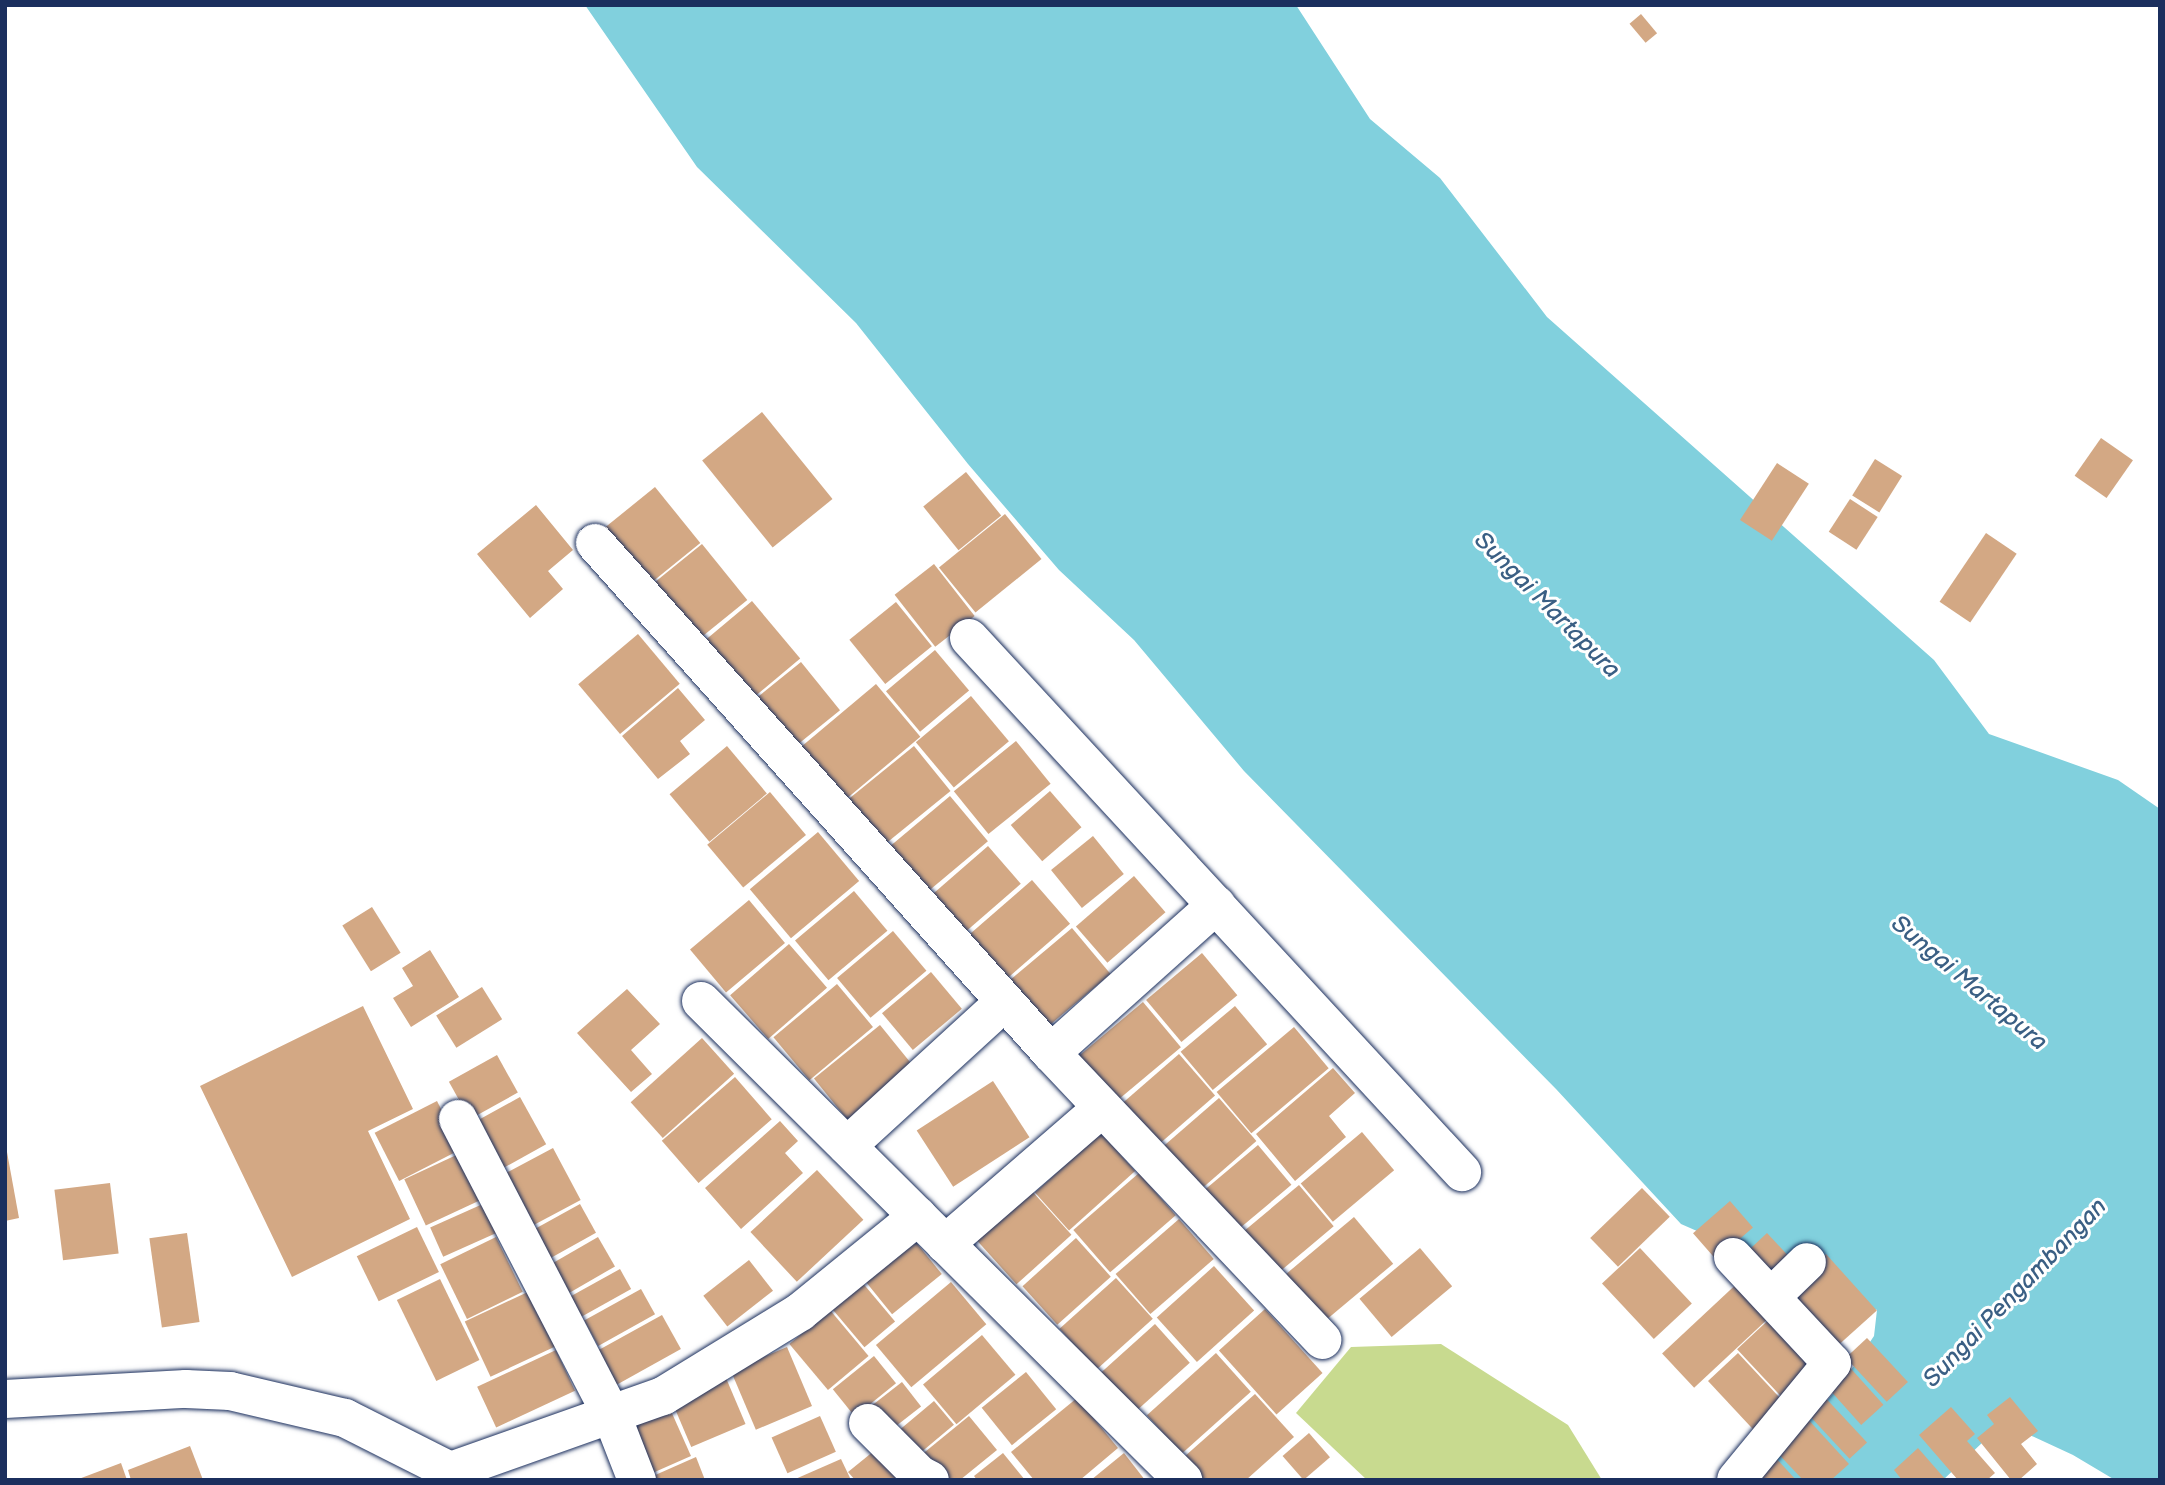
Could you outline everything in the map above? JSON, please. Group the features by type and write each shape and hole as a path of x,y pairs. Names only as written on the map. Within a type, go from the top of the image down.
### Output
{"street":[{"path":"595,542 1051,1053 1322,1340"},
{"path":"969,638 1462,1172"},
{"path":"1051,1053 1216,905"},
{"path":"701,1001 1182,1480"},
{"path":"847,1146 1005,1001"},
{"path":"945,1244 1102,1108"},
{"path":"458,1119 612,1416 637,1480"},
{"path":"5,1399 186,1389 230,1391 345,1418 459,1475 663,1396 790,1319 918,1216"},
{"path":"1733,1257 1832,1363 1736,1480"},
{"path":"1770,1297 1807,1262"},
{"path":"868,1423 920,1475 930,1480"}],"green space":[{"path":"1441,1344 1568,1425 1602,1480 1367,1480 1296,1413 1351,1347"}],"water":[{"path":"585,5 1296,5 1370,119 1440,178 1547,317 1934,660 1989,734 2118,780 2160,809 2160,1480 2115,1480 2073,1455 2021,1431 1984,1441 1943,1480 1759,1480 1843,1382 1874,1336 1877,1310 1681,1224 1556,1089 1244,771 1134,640 1059,570 968,464 856,323 697,167"}],"building":[{"path":"1641,14 1657,33 1646,43 1630,24"},
{"path":"762,412 832,499 773,547 702,460"},
{"path":"2101,438 2133,460 2107,498 2075,476"},
{"path":"1875,459 1902,476 1879,512 1852,495"},
{"path":"1777,463 1809,484 1772,541 1740,520"},
{"path":"966,472 1001,516 958,550 923,507"},
{"path":"655,487 700,543 651,583 605,527"},
{"path":"1850,499 1878,517 1856,550 1829,532"},
{"path":"536,505 573,550 548,571 563,589 530,618 477,554"},
{"path":"1005,514 1042,559 975,613 939,567"},
{"path":"1986,533 2017,554 1970,623 1940,602"},
{"path":"702,544 747,600 696,641 651,586"},
{"path":"934,564 975,616 935,647 895,595"},
{"path":"752,601 800,658 749,702 701,644"},
{"path":"896,602 932,646 885,684 849,640"},
{"path":"638,634 680,684 620,734 578,684"},
{"path":"935,650 969,691 920,732 886,691"},
{"path":"801,662 840,710 790,750 751,702"},
{"path":"876,684 920,737 840,804 796,751"},
{"path":"678,688 705,720 680,741 690,754 658,779 622,736"},
{"path":"971,696 1009,741 954,787 916,742"},
{"path":"1016,741 1051,784 988,834 954,791"},
{"path":"727,746 767,793 709,842 670,794"},
{"path":"914,746 951,791 882,846 846,801"},
{"path":"1050,791 1081,827 1042,861 1011,825"},
{"path":"770,792 806,835 743,888 707,845"},
{"path":"950,796 988,841 926,893 888,848"},
{"path":"818,832 859,881 791,938 750,889"},
{"path":"1093,836 1124,874 1082,908 1051,870"},
{"path":"988,846 1021,884 966,931 934,893"},
{"path":"1134,876 1165,912 1107,963 1076,927"},
{"path":"1032,880 1070,924 1007,978 969,934"},
{"path":"854,891 887,931 828,980 795,940"},
{"path":"749,900 785,943 726,992 690,949"},
{"path":"372,907 401,953 371,971 342,926"},
{"path":"1072,928 1111,974 1049,1025 1011,979"},
{"path":"893,931 926,971 871,1018 837,978"},
{"path":"789,944 827,988 768,1039 730,995"},
{"path":"430,950 459,997 411,1027 393,998 413,986 402,968"},
{"path":"1202,953 1237,995 1181,1042 1146,1000"},
{"path":"931,972 962,1009 913,1050 882,1013"},
{"path":"837,984 873,1027 809,1080 773,1037"},
{"path":"482,987 502,1019 456,1048 436,1016"},
{"path":"627,989 660,1024 631,1050 652,1074 631,1092 577,1033"},
{"path":"1143,1002 1181,1047 1116,1102 1078,1057"},
{"path":"363,1006 413,1109 368,1131 410,1219 292,1277 200,1086"},
{"path":"1235,1006 1267,1044 1213,1090 1181,1052"},
{"path":"880,1025 915,1069 849,1122 814,1078"},
{"path":"1294,1027 1329,1068 1251,1133 1217,1092"},
{"path":"702,1038 734,1074 663,1138 631,1102"},
{"path":"1179,1054 1215,1096 1157,1146 1121,1105"},
{"path":"497,1055 518,1093 470,1119 449,1082"},
{"path":"1333,1068 1355,1093 1329,1116 1346,1137 1295,1181 1256,1134"},
{"path":"735,1077 772,1119 699,1183 662,1141"},
{"path":"993,1081 1029,1137 953,1187 917,1131"},
{"path":"520,1097 546,1144 495,1172 469,1125"},
{"path":"1219,1098 1256,1141 1199,1191 1162,1148"},
{"path":"437,1101 462,1149 399,1181 375,1133"},
{"path":"780,1121 798,1141 785,1153 803,1173 741,1229 705,1188"},
{"path":"1362,1132 1394,1170 1333,1222 1301,1183"},
{"path":"1101,1133 1135,1171 1069,1230 1035,1193"},
{"path":"5,1141 19,1218 5,1221"},
{"path":"1258,1145 1291,1185 1236,1232 1202,1192"},
{"path":"553,1148 581,1200 529,1228 501,1176"},
{"path":"465,1151 487,1197 426,1226 404,1179"},
{"path":"817,1170 863,1220 797,1282 750,1232"},
{"path":"1139,1173 1176,1215 1110,1272 1073,1230"},
{"path":"110,1183 119,1253 63,1260 54,1190"},
{"path":"1299,1185 1334,1226 1277,1274 1242,1233"},
{"path":"1642,1188 1670,1217 1618,1267 1590,1238"},
{"path":"1032,1191 1071,1235 1016,1284 977,1241"},
{"path":"1730,1201 1753,1227 1716,1260 1693,1233"},
{"path":"485,1203 498,1232 443,1257 430,1227"},
{"path":"580,1204 596,1233 544,1262 528,1233"},
{"path":"1354,1217 1393,1264 1323,1323 1284,1276"},
{"path":"1179,1219 1214,1259 1150,1314 1116,1274"},
{"path":"417,1227 439,1272 379,1301 357,1256"},
{"path":"187,1233 200,1322 162,1327 149,1238"},
{"path":"1767,1233 1797,1265 1772,1288 1742,1256"},
{"path":"911,1236 942,1274 892,1314 861,1276"},
{"path":"496,1237 523,1292 467,1319 440,1264"},
{"path":"598,1237 615,1266 564,1296 547,1266"},
{"path":"1076,1238 1111,1277 1057,1325 1022,1286"},
{"path":"1420,1248 1452,1286 1392,1337 1359,1299"},
{"path":"1640,1248 1692,1304 1654,1339 1602,1283"},
{"path":"1826,1254 1877,1310 1829,1353 1778,1297"},
{"path":"749,1260 773,1291 727,1326 703,1296"},
{"path":"1214,1266 1254,1311 1197,1362 1157,1318"},
{"path":"620,1269 631,1289 575,1320 564,1300"},
{"path":"1744,1277 1776,1311 1694,1388 1662,1353"},
{"path":"1116,1278 1153,1319 1096,1370 1060,1329"},
{"path":"440,1279 479,1360 436,1381 397,1300"},
{"path":"861,1281 895,1322 864,1347 830,1307"},
{"path":"951,1282 986,1324 911,1387 876,1345"},
{"path":"641,1289 655,1314 598,1346 584,1321"},
{"path":"530,1291 556,1346 491,1377 465,1321"},
{"path":"1265,1309 1323,1373 1276,1414 1219,1350"},
{"path":"830,1310 869,1356 828,1390 789,1344"},
{"path":"1778,1311 1825,1361 1784,1400 1737,1349"},
{"path":"662,1315 681,1349 614,1386 595,1352"},
{"path":"1155,1324 1190,1363 1135,1412 1100,1374"},
{"path":"982,1335 1015,1375 956,1424 923,1384"},
{"path":"1867,1338 1908,1382 1887,1402 1846,1358"},
{"path":"787,1347 812,1406 756,1430 731,1371"},
{"path":"556,1350 575,1391 496,1428 477,1387"},
{"path":"1216,1353 1251,1392 1182,1454 1147,1415"},
{"path":"1738,1353 1783,1401 1753,1429 1708,1381"},
{"path":"874,1356 896,1383 855,1417 833,1389"},
{"path":"1844,1361 1883,1405 1861,1425 1822,1381"},
{"path":"1026,1372 1056,1409 1012,1445 982,1408"},
{"path":"726,1378 746,1424 691,1447 672,1401"},
{"path":"902,1382 921,1406 883,1436 864,1412"},
{"path":"1820,1392 1867,1442 1850,1459 1802,1408"},
{"path":"1255,1394 1294,1437 1246,1480 1204,1480 1184,1457"},
{"path":"2010,1397 2038,1431 2021,1444 2037,1464 2019,1480 2011,1480 1977,1438 1994,1424 1987,1415"},
{"path":"1077,1398 1118,1448 1080,1480 1034,1480 1011,1452"},
{"path":"934,1401 954,1425 913,1459 893,1435"},
{"path":"667,1402 691,1456 646,1476 622,1422"},
{"path":"1951,1407 1975,1434 1967,1441 1995,1473 1987,1480 1958,1480 1919,1435"},
{"path":"820,1416 836,1452 787,1473 772,1438"},
{"path":"969,1416 997,1450 960,1480 939,1480 920,1456"},
{"path":"1805,1416 1849,1464 1831,1480 1803,1480 1772,1447"},
{"path":"1309,1433 1330,1457 1303,1480 1283,1456"},
{"path":"885,1442 916,1480 855,1480 848,1472"},
{"path":"190,1446 203,1480 131,1480 128,1470"},
{"path":"1918,1448 1946,1480 1902,1480 1894,1470"},
{"path":"1003,1453 1025,1480 977,1480 974,1476"},
{"path":"1124,1453 1145,1480 1091,1480"},
{"path":"696,1457 705,1480 644,1480"},
{"path":"1775,1457 1796,1480 1750,1480"},
{"path":"841,1459 851,1480 793,1480"},
{"path":"121,1463 127,1480 76,1480"}],"water label":[{"name":"Sungai Martapura","path":"1547,605"},
{"name":"Sungai Martapura","path":"1969,983"},
{"name":"Sungai Pengambangan","path":"2015,1293"}]}
